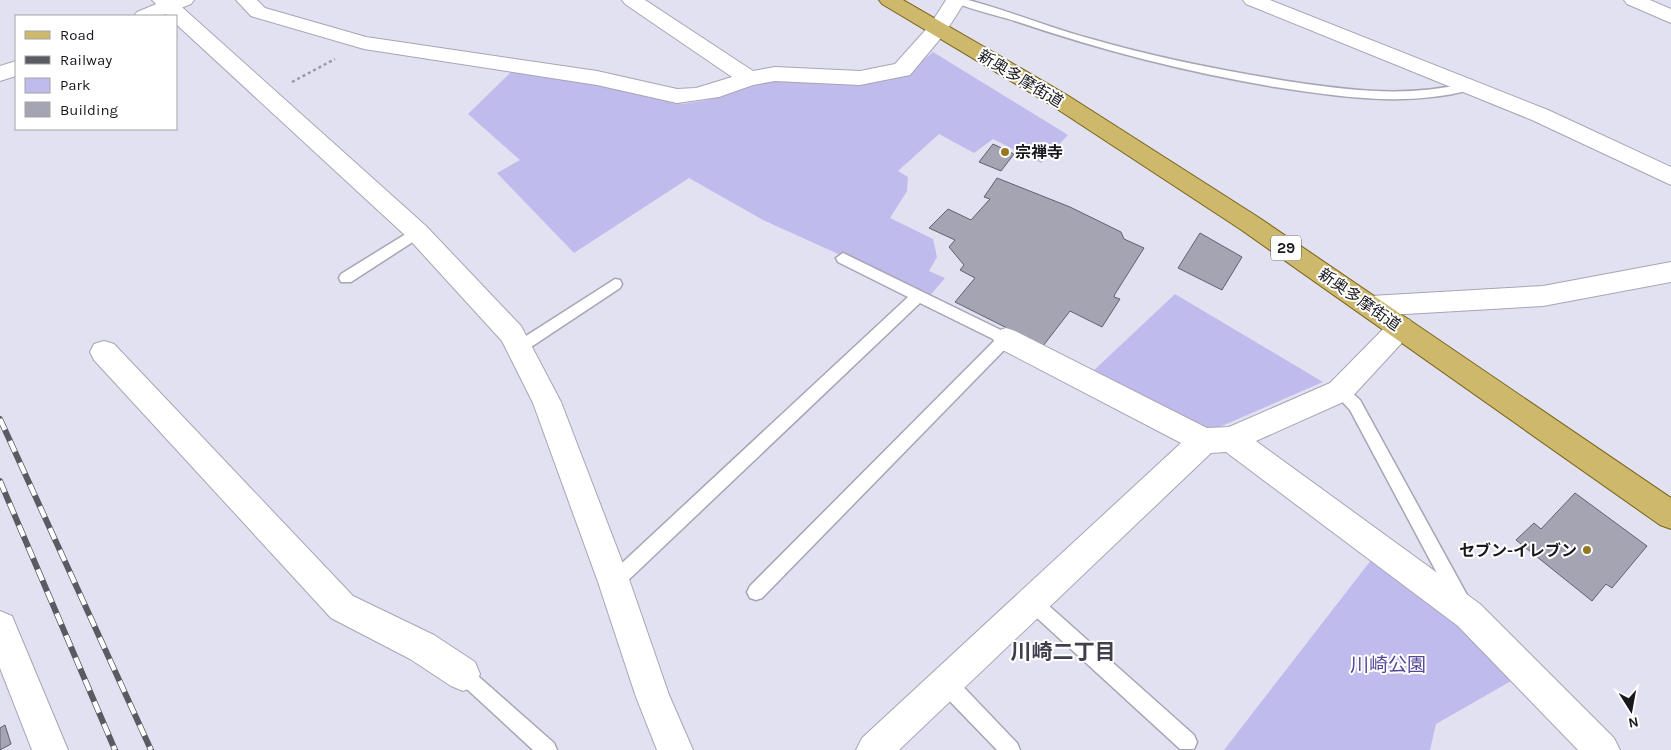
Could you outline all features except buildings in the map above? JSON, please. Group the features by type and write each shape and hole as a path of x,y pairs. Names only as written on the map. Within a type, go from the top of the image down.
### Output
{"main road":[{"name":"新奥多摩街道","path":"889,0 1059,100 1249,223 1671,515"}],"street":[{"path":"246,0 258,12 364,43 597,78 677,96 696,95 718,90 748,79 775,74 860,78 881,76 902,70 938,29 956,0"},
{"path":"632,0 748,79"},
{"path":"1253,0 1466,87 1540,115 1671,177"},
{"path":"1634,0 1671,17"},
{"path":"146,15 172,2 267,96 417,232 512,334 547,402 675,750"},
{"path":"0,74 15,68"},
{"path":"1371,306 1543,296 1671,272"},
{"path":"874,750 1032,602 1218,440 1340,391 1401,327"},
{"path":"1006,339 1218,440 1468,615 1602,750"},
{"path":"104,352 342,608 422,647 463,674"},
{"path":"0,627 50,750"}],"lane":[{"path":"956,0 1082,40 1189,67 1294,86 1355,94 1420,96 1450,92 1466,87"},
{"path":"346,278 417,232"},
{"path":"756,592 1006,339 917,297 843,258"},
{"path":"520,347 615,284"},
{"path":"614,582 917,297"},
{"path":"1340,391 1356,405 1468,615"},
{"path":"1032,602 1187,742"},
{"path":"463,674 547,750"},
{"path":"946,684 1010,750"}],"path":[{"path":"267,96 364,43"}],"green space":[{"path":"933,52 1068,135 1041,163 993,139 974,153 939,134 898,171 908,177 907,191 890,218 933,239 937,257 929,271 945,278 927,299 856,262 763,220 689,178 574,253 497,173 520,160 468,114 513,70 629,89 682,104 707,100 773,80 872,83 889,80 917,65"},
{"path":"1175,294 1323,382 1208,432 1089,375"},
{"name":"川崎公園","path":"1375,555 1457,621 1511,681 1436,724 1430,750 1224,750"}],"railway":[{"path":"0,419 151,750"},
{"path":"0,481 115,750"}],"place":[{"name":"宗禅寺","path":"1005,152"},
{"name":"セブン-イレブン","path":"1587,550"}],"district":[{"name":"川崎二丁目","path":"1063,652"}]}
